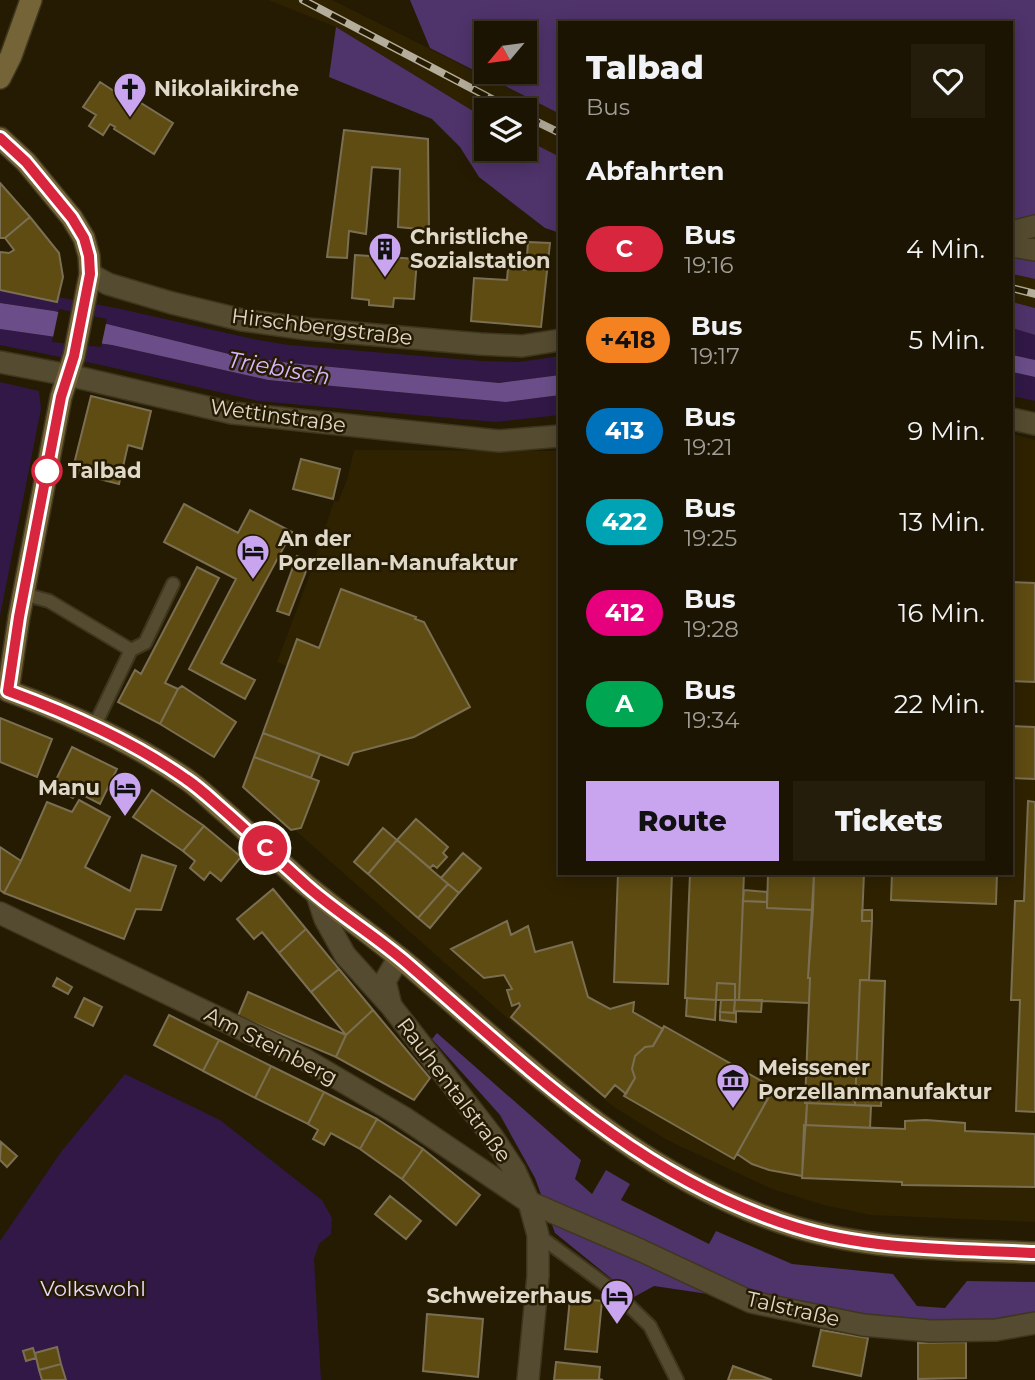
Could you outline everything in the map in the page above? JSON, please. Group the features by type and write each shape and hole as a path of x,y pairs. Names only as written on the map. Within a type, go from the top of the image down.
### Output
{"main road":[{"path":"0,78 31,0"},
{"path":"0,138 26,162 72,218 84,238 90,274 71,366 61,397 4,690 119,738 188,779 317,895 399,957 565,1100 679,1179 732,1204 796,1227 874,1246 1035,1253"}],"street":[{"path":"1013,232 1035,226"},
{"path":"1013,246 1035,250"},
{"name":"Hirschbergstraße","path":"90,274 108,284 242,320 307,329 480,344 522,346 558,340"},
{"name":"Wettinstraße","path":"0,362 71,366 232,413 499,442 558,436"},
{"path":"1013,419 1035,424"},
{"name":"Rauhentalstraße","path":"317,895 325,919 345,955 391,1006 492,1136 515,1171 529,1202 538,1234 538,1276 528,1380"},
{"name":"Am Steinberg","path":"0,913 306,1060 403,1117 529,1202"},
{"name":"Rauhentalstraße","path":"391,1006 386,981 399,957"},
{"name":"Talstraße","path":"529,1202 751,1302 863,1325 930,1331 996,1330 1035,1323"}],"lane":[{"path":"94,727 131,649 145,643 173,584"},
{"path":"23,594 49,601 131,649"},
{"path":"538,1234 614,1291 650,1326 677,1380"}],"shaded area":[{"path":"268,0 332,0 474,71 474,84 500,84 528,98 474,98 474,112 336,27"},
{"path":"410,0 1035,0 1035,279 1013,274 1013,21 558,21 558,113 537,102 537,98 528,98 501,84 537,84 537,21 474,21 474,70 430,48"},
{"path":"336,27 474,112 474,161 537,161 537,145 558,156 558,232 545,228 479,177 460,147 432,119 329,77"},
{"path":"537,102 558,113 558,156 537,145"},
{"path":"1013,274 1035,279 1035,308 1013,302"},
{"path":"1013,302 1035,308 1035,335 1013,328"},
{"path":"1013,434 1035,440 1035,1222 871,1215 824,1205 772,1189 667,1140 614,1107 514,1024 245,786 289,667 277,662 334,501 338,502 348,477 354,450 558,451 558,875 1013,875"},
{"path":"437,1033 581,1160 575,1179 592,1194 606,1170 630,1184 621,1200 709,1244 716,1231 792,1264 893,1274 917,1306 945,1308 967,1281 1035,1282 1035,1314 970,1327 824,1311 654,1286 634,1297 555,1233 535,1178 500,1115 432,1039"}],"green space":[{"path":"0,286 289,345 482,361 519,362 558,356 558,375 499,383 290,363 233,355 54,311 0,303"},
{"path":"1013,328 1035,335 1035,360 1013,355"},
{"path":"0,329 112,345 268,380 506,402 558,395 558,415 495,422 258,401 0,345"},
{"path":"1013,372 1035,377 1035,401 1013,396"},
{"path":"0,382 39,391 41,409 0,616"},
{"name":"Volkswohl","path":"125,1074 220,1120 322,1200 332,1218 331,1234 319,1244 314,1259 321,1380 0,1380 0,1241 61,1152"}],"water":[{"name":"Triebisch","path":"0,303 54,311 233,355 290,363 499,383 558,375 558,395 506,402 268,380 112,345 0,329"},
{"path":"1013,355 1035,360 1035,377 1013,372"}],"pier":[{"path":"59,309 107,319 101,347 52,342"}],"building":[{"name":"Nikolaikirche","path":"100,82 134,104 136,100 173,123 154,154 110,124 103,135 89,126 96,115 83,107"},
{"path":"344,130 428,139 429,230 398,227 400,169 372,167 366,234 349,231 347,258 327,257"},
{"path":"0,183 30,217 5,238 0,238"},
{"path":"30,217 59,253 63,277 57,302 0,290 0,252 9,253 14,250 5,238"},
{"path":"528,242 550,243 541,327 471,321 474,278 507,280 508,268 526,270"},
{"name":"Christliche Sozialstation","path":"355,255 417,259 414,299 394,298 393,307 369,305 369,300 352,298"},
{"path":"91,396 151,411 142,449 128,445 119,484 72,472"},
{"path":"301,459 340,469 333,499 293,489"},
{"path":"184,504 238,533 250,510 292,532 221,663 255,680 245,699 189,669 236,579 164,542"},
{"path":"297,556 310,561 289,615 277,611"},
{"path":"197,567 219,578 165,683 178,689 160,724 118,702 135,670 141,674"},
{"path":"1013,582 1035,583 1035,682 1013,681"},
{"path":"341,589 424,622 470,707 414,737 353,753 348,765 263,733 297,639 319,648"},
{"path":"182,686 236,722 214,757 160,724"},
{"path":"0,718 52,739 37,777 0,762"},
{"path":"1013,726 1035,727 1035,779 1013,778"},
{"path":"263,733 320,754 311,778 254,757"},
{"path":"72,747 117,769 100,804 77,792 73,798 52,788"},
{"path":"254,757 319,781 301,828 291,830 243,787"},
{"path":"152,790 204,826 183,851 133,817"},
{"path":"79,800 110,817 85,867 130,891 142,855 176,866 161,910 136,909 124,939 4,893 47,802 72,812"},
{"path":"1028,801 1035,802 1035,1112 1016,1111 1020,1000 1011,1000 1015,901 1024,901"},
{"path":"416,819 448,847 443,853 447,857 437,868 433,865 430,868 397,840"},
{"path":"204,826 241,857 221,881 210,872 204,880 190,868 195,861 183,851"},
{"path":"383,828 397,840 368,874 354,862"},
{"path":"397,840 448,884 418,918 368,874"},
{"path":"0,847 21,861 4,893 0,890"},
{"path":"463,853 481,868 459,893 441,878"},
{"path":"618,875 672,875 668,984 614,982"},
{"path":"690,875 744,875 739,1000 735,1000 735,984 717,983 716,1000 685,998"},
{"path":"768,875 814,875 813,910 767,908"},
{"path":"814,875 864,875 862,921 872,921 869,980 860,980 855,1105 805,1103"},
{"path":"892,875 997,875 996,904 891,900"},
{"path":"448,884 459,893 430,928 418,918"},
{"path":"273,889 306,929 279,953 262,932 254,939 237,919"},
{"path":"744,890 767,892 767,902 743,901"},
{"path":"743,901 767,902 767,908 813,910 809,1003 739,1000"},
{"path":"862,910 872,910 872,921 862,921"},
{"path":"507,921 511,935 528,926 535,952 572,942 588,997 610,1009 634,1002 633,1012 663,1029 653,1046 645,1047 635,1056 632,1069 635,1078 626,1094 615,1085 605,1097 511,1017 520,1006 519,1003 512,1006 507,990 512,989 504,975 484,978 451,949"},
{"path":"306,929 339,969 311,992 279,953"},
{"path":"339,969 373,1010 346,1035 311,992"},
{"path":"57,978 72,987 68,994 53,986"},
{"path":"860,980 885,981 881,1106 855,1105"},
{"path":"717,983 735,984 735,1000 716,1000"},
{"path":"248,992 346,1035 336,1057 238,1016"},
{"path":"84,998 102,1007 93,1026 75,1017"},
{"path":"687,998 716,1000 715,1020 686,1016"},
{"path":"721,1000 735,1000 734,1013 720,1012"},
{"path":"735,1000 762,1000 761,1012 734,1011"},
{"path":"373,1010 430,1078 414,1100 336,1057 346,1035"},
{"path":"720,1012 736,1013 736,1022 720,1020"},
{"path":"169,1015 219,1040 203,1071 154,1045"},
{"path":"664,1026 774,1088 734,1159 624,1096 635,1078 632,1069 635,1056 645,1047 653,1046"},
{"path":"219,1040 271,1066 255,1098 203,1071"},
{"path":"271,1066 324,1092 308,1124 255,1098"},
{"path":"773,1089 784,1096 805,1100 807,1103 802,1176 769,1170 752,1164 737,1154"},
{"path":"324,1092 377,1119 360,1149 331,1133 324,1145 313,1139 318,1130 308,1124"},
{"path":"807,1103 871,1106 870,1128 806,1125"},
{"path":"377,1119 423,1149 402,1179 360,1149"},
{"path":"905,1121 965,1123 965,1131 1035,1134 1035,1187 902,1185 902,1182 802,1178 804,1125 905,1129"},
{"path":"1,1142 17,1156 7,1167 0,1160"},
{"path":"423,1149 480,1195 456,1225 402,1179"},
{"path":"390,1196 421,1221 406,1239 375,1214"},
{"path":"570,1298 602,1301 597,1352 565,1349"},
{"path":"427,1314 483,1319 478,1377 423,1371"},
{"path":"821,1330 868,1338 861,1376 813,1366"},
{"path":"966,1342 966,1378 918,1379 918,1343"},
{"path":"57,1347 61,1364 39,1370 35,1353"},
{"path":"33,1348 36,1358 26,1361 23,1351"},
{"path":"556,1362 600,1367 599,1379 603,1380 554,1380"},
{"path":"61,1364 66,1380 42,1380 39,1370"},
{"path":"733,1366 772,1380 728,1380"}],"railway":[{"path":"303,0 490,98"},
{"path":"537,122 558,132"},
{"path":"1013,288 1035,294"}],"bus line":[{"name":"C","path":"0,138 26,162 72,218 84,238 90,274 74,356 61,397 19,617 8,691 119,738 188,779 317,895 399,957 565,1100 679,1179 732,1204 796,1227 874,1246 1035,1253"}],"place":[{"name":"Nikolaikirche","path":"130,119"},
{"name":"Christliche Sozialstation","path":"385,279"},
{"name":"Talbad","path":"47,471"},
{"name":"An der Porzellan-Manufaktur","path":"253,581"},
{"name":"Manu","path":"125,818"},
{"name":"Meissener Porzellanmanufaktur","path":"733,1110"},
{"name":"Schweizerhaus","path":"617,1326"}]}
